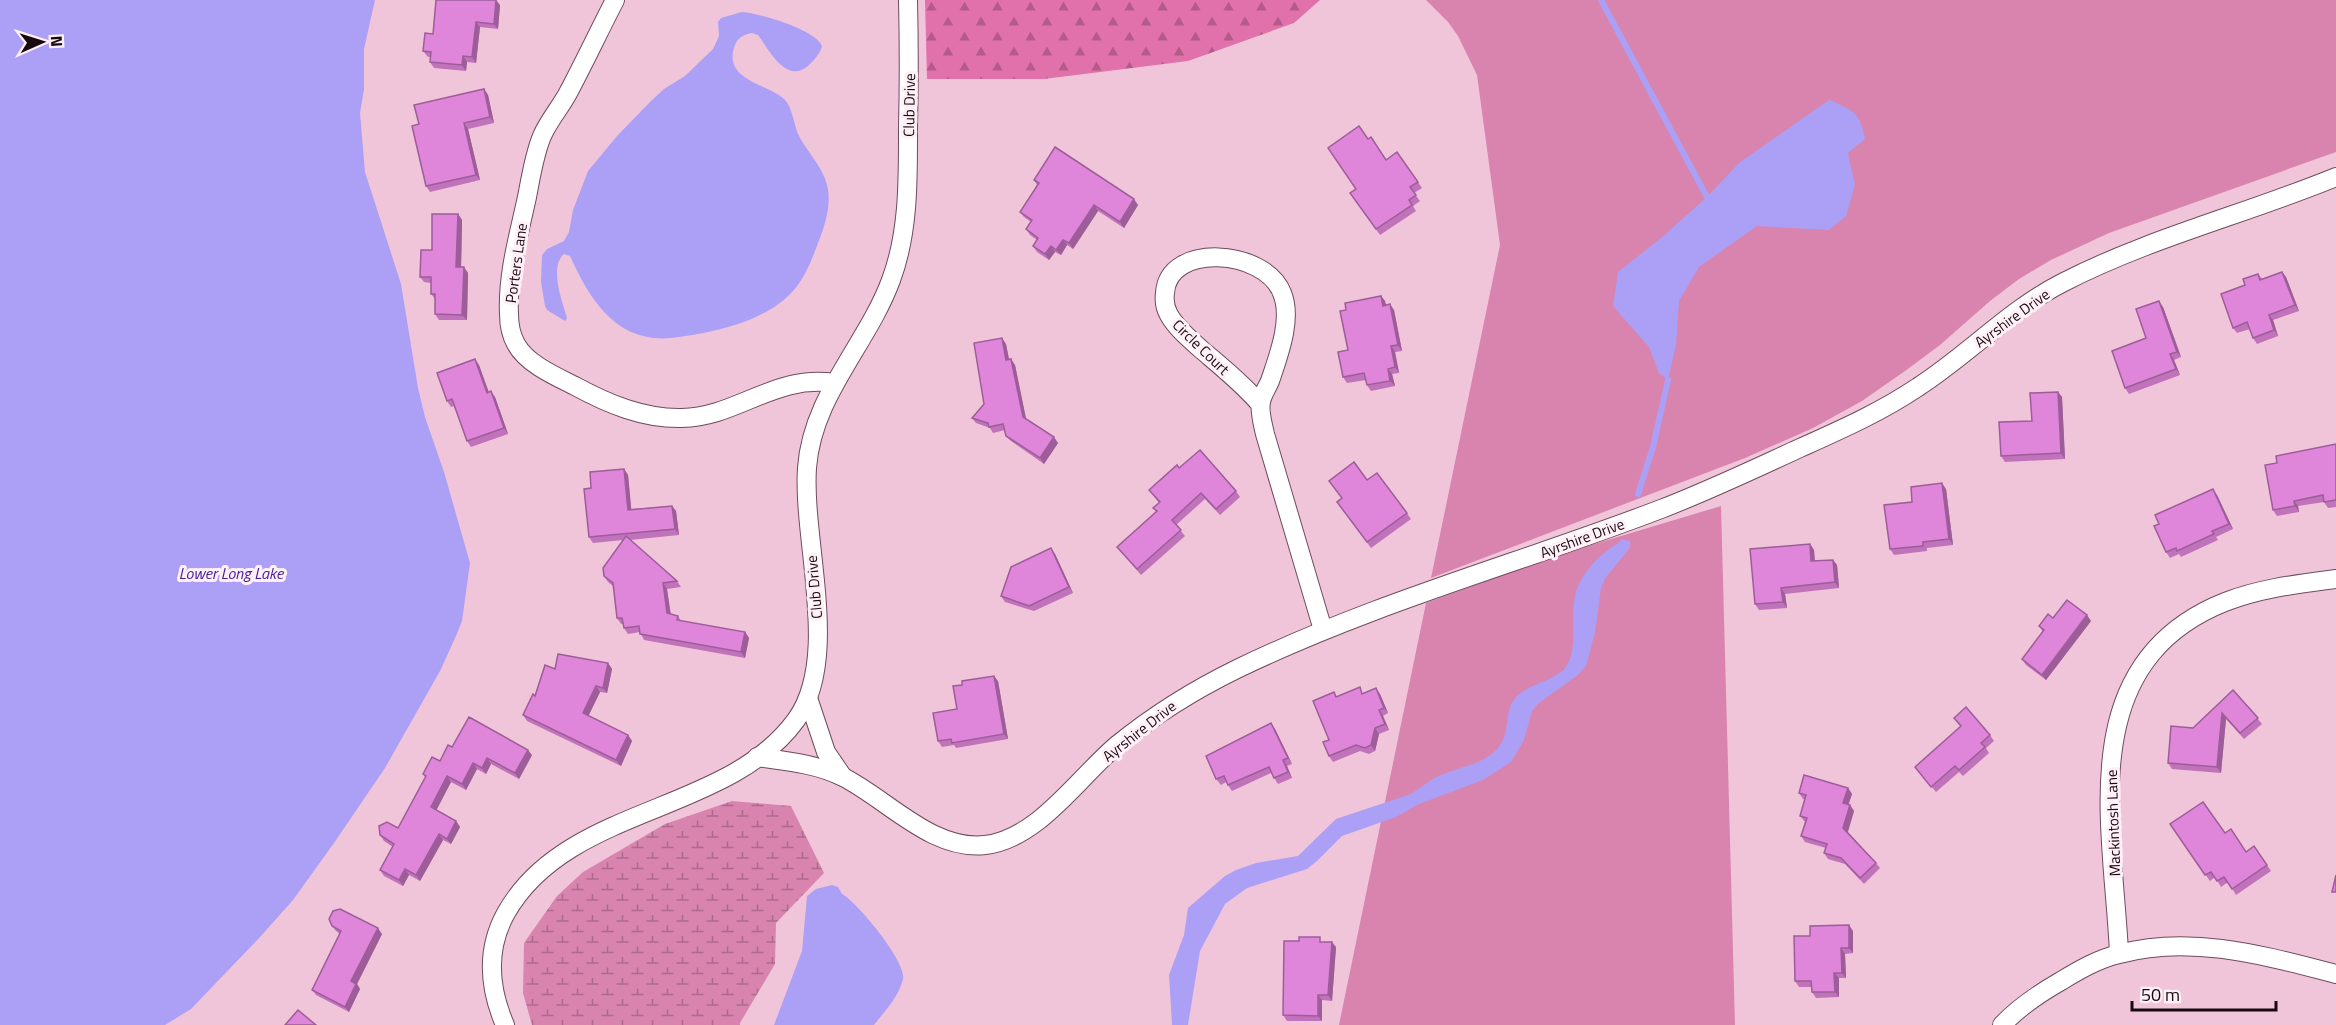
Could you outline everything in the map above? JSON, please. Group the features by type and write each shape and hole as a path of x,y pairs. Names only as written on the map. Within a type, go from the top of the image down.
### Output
{"street":[{"name":"Porters Lane","path":"615,0 574,82 549,122 536,156 522,218 509,296 511,331 517,345 532,361 583,391 629,410 664,418 702,416 784,386 805,381 834,383"},
{"name":"Club Drive","path":"505,1025 494,991 491,970 493,946 507,912 532,879 574,847 709,784 757,757 788,731 808,699 815,671 817,632 807,515 809,448 817,417 834,383 878,310 892,277 902,238 908,178 908,0"},
{"name":"Ayrshire Drive","path":"757,757 815,767 843,777 937,837 955,843 973,846 1009,839 1038,820 1113,749 1182,698 1236,670 1323,630 1667,507 1780,457 1878,411 1919,387 2005,320 2060,284 2120,257 2336,177"},
{"name":"Circle Court","path":"1260,404 1247,389 1186,336 1169,315 1164,296 1165,286 1174,270 1182,264 1210,258 1243,261 1257,265 1269,272 1285,300 1285,320 1275,363 1260,404 1265,434 1323,630"},
{"name":"Mackintosh Lane","path":"2119,953 2110,818 2110,767 2116,723 2134,680 2163,642 2180,628 2211,609 2250,594 2336,579"},
{"name":"Ayrshire Drive","path":"808,699 826,752 843,777"},
{"path":"2002,1025 2025,1004 2046,990 2080,970 2119,953 2173,947 2217,948 2267,956 2336,974"}],"green space":[{"path":"925,0 1320,0 1294,23 1188,61 1044,79 927,79"},
{"path":"1426,0 2336,0 2336,152 2109,233 2051,260 2019,279 1990,301 1940,345 1905,371 1862,401 1813,428 1745,458 1431,578 1500,245 1477,75 1458,36 1448,22"},
{"path":"1721,506 1735,1025 1339,1025 1426,603 1561,554"},
{"path":"732,801 791,806 824,873 776,923 775,964 740,1025 532,1025 523,993 524,943 557,896 583,872 665,824"}],"water":[{"name":"Lower Long Lake","path":"0,0 375,0 364,49 364,89 360,113 365,172 401,284 425,417 444,472 470,563 462,621 456,636 440,671 385,768 293,900 191,1009 165,1025 0,1025"},
{"path":"742,12 761,15 799,28 818,40 822,46 820,52 808,66 793,71 779,63 758,35 752,33 738,40 733,57 735,67 741,74 785,100 801,140 825,178 829,199 825,222 811,262 801,280 781,302 752,319 703,333 671,338 652,338 620,326 607,315 586,288 570,256 564,254 557,267 557,275 567,318 565,321 547,310 541,282 542,255 547,249 564,241 569,232 573,210 588,171 617,136 651,101 664,89 685,76 713,49 719,36 718,22 721,18"},
{"path":"1829,100 1850,110 1858,118 1865,139 1848,153 1855,185 1846,216 1829,230 1757,226 1699,267 1679,301 1676,345 1668,380 1659,373 1649,347 1613,306 1618,272 1707,197 1739,163"},
{"path":"1622,539 1630,541 1630,548 1606,577 1601,588 1595,632 1586,666 1532,711 1524,740 1511,762 1483,780 1419,804 1396,817 1342,836 1307,869 1247,888 1225,904 1200,951 1188,1025 1172,1025 1169,975 1184,935 1188,908 1225,876 1236,870 1256,863 1298,856 1336,819 1408,795 1443,774 1489,756 1502,742 1510,707 1517,696 1558,674 1567,665 1573,646 1574,604 1579,584 1595,561"},
{"path":"832,885 838,887 880,933 902,971 901,986 895,998 874,1025 774,1025 802,951 807,896 816,889"}],"building":[{"path":"436,0 496,0 494,24 476,22 472,57 463,56 462,65 430,62 431,52 423,51 425,33 433,34"},
{"path":"484,89 490,117 464,123 476,175 426,186 412,126 419,124 414,105"},
{"path":"1359,126 1368,139 1371,137 1386,160 1397,152 1418,182 1410,187 1416,195 1409,200 1412,205 1376,229 1350,193 1356,189 1328,148"},
{"path":"1055,147 1134,199 1120,222 1094,205 1069,243 1063,240 1056,250 1051,246 1045,254 1033,246 1038,238 1026,229 1032,220 1020,212 1039,183 1034,180"},
{"path":"432,214 458,214 456,267 464,267 462,315 435,314 435,294 431,294 431,277 420,277 421,250 432,250"},
{"path":"2282,272 2295,305 2269,315 2274,330 2253,338 2247,322 2233,328 2221,294 2245,285 2243,279 2258,274 2260,280"},
{"path":"1381,296 1383,306 1390,304 1398,345 1391,346 1395,367 1388,369 1390,381 1367,385 1364,373 1343,377 1338,352 1348,350 1340,311 1346,310 1345,303"},
{"path":"2159,301 2177,352 2170,354 2176,369 2125,388 2112,351 2146,338 2136,309"},
{"path":"1002,338 1006,360 1011,359 1023,417 1054,437 1040,458 1006,436 1003,424 989,427 988,423 972,418 984,404 974,343"},
{"path":"475,359 487,393 491,391 504,428 467,441 452,399 447,401 437,373"},
{"path":"2058,392 2061,453 2001,456 1999,422 2032,421 2030,393"},
{"path":"2336,444 2336,500 2324,502 2323,495 2294,501 2295,506 2273,510 2265,465 2277,463 2276,456"},
{"path":"1200,450 1236,491 1216,509 1201,493 1172,520 1181,530 1137,569 1117,547 1157,511 1153,508 1160,502 1149,490 1177,465 1179,468"},
{"path":"1354,462 1367,480 1377,473 1407,513 1367,542 1337,502 1342,498 1329,481"},
{"path":"624,469 628,510 672,506 675,529 589,537 584,489 591,488 590,472"},
{"path":"1942,483 1949,539 1923,542 1923,546 1890,549 1884,505 1912,502 1911,487"},
{"path":"2213,489 2229,524 2212,531 2214,534 2177,551 2176,548 2166,552 2154,526 2159,524 2155,515"},
{"path":"626,536 677,581 663,583 667,613 678,616 677,620 745,632 741,652 640,634 639,626 624,628 622,618 617,618 613,583 604,576 603,568"},
{"path":"1810,544 1811,561 1833,560 1835,582 1781,588 1783,602 1755,604 1750,549"},
{"path":"1051,548 1069,587 1029,606 1001,596 1011,567"},
{"path":"2067,600 2087,615 2042,675 2022,659 2044,630 2039,626 2048,614 2053,618"},
{"path":"558,654 608,663 603,688 596,686 583,713 628,735 616,760 523,715 533,694 535,696 545,665 555,669"},
{"path":"994,676 1004,734 952,743 951,739 938,741 933,713 957,709 953,686 962,685 962,681"},
{"path":"1360,687 1362,694 1376,688 1384,708 1379,710 1385,724 1375,728 1371,745 1365,748 1356,745 1329,756 1323,742 1329,740 1313,701 1334,692 1336,697"},
{"path":"2233,690 2258,718 2240,733 2222,713 2217,767 2168,763 2171,726 2193,728"},
{"path":"1966,707 1990,735 1981,743 1985,747 1959,770 1955,766 1931,787 1915,767 1961,726 1954,718"},
{"path":"469,717 528,750 515,773 487,758 482,768 473,763 462,784 447,776 431,807 456,821 447,839 439,834 416,875 405,869 399,880 380,870 394,844 380,835 379,826 387,822 398,828 426,776 423,774 432,757 440,761 448,745 452,747"},
{"path":"1271,723 1288,758 1283,760 1288,772 1274,778 1269,767 1228,785 1224,776 1216,779 1206,756"},
{"path":"1804,775 1848,788 1843,803 1850,805 1843,828 1876,863 1860,878 1841,858 1824,853 1827,844 1801,836 1807,818 1800,816 1806,795 1799,793"},
{"path":"2203,802 2225,833 2231,829 2246,852 2254,846 2267,865 2232,889 2224,877 2217,881 2211,872 2205,875 2170,824"},
{"path":"2336,875 2336,892 2332,892"},
{"path":"340,909 378,928 351,981 356,984 345,1007 312,990 341,931 332,926 329,919 333,911"},
{"path":"1849,925 1849,948 1841,948 1842,973 1834,973 1835,992 1812,992 1811,981 1795,981 1794,936 1810,936 1810,926"},
{"path":"1299,937 1320,937 1320,942 1332,942 1328,995 1318,995 1318,1016 1283,1015 1284,941 1299,941"},
{"path":"298,1010 316,1025 285,1025"}],"waterway":[{"path":"1601,0 1707,197"},
{"path":"1638,494 1653,447 1668,380"}]}
